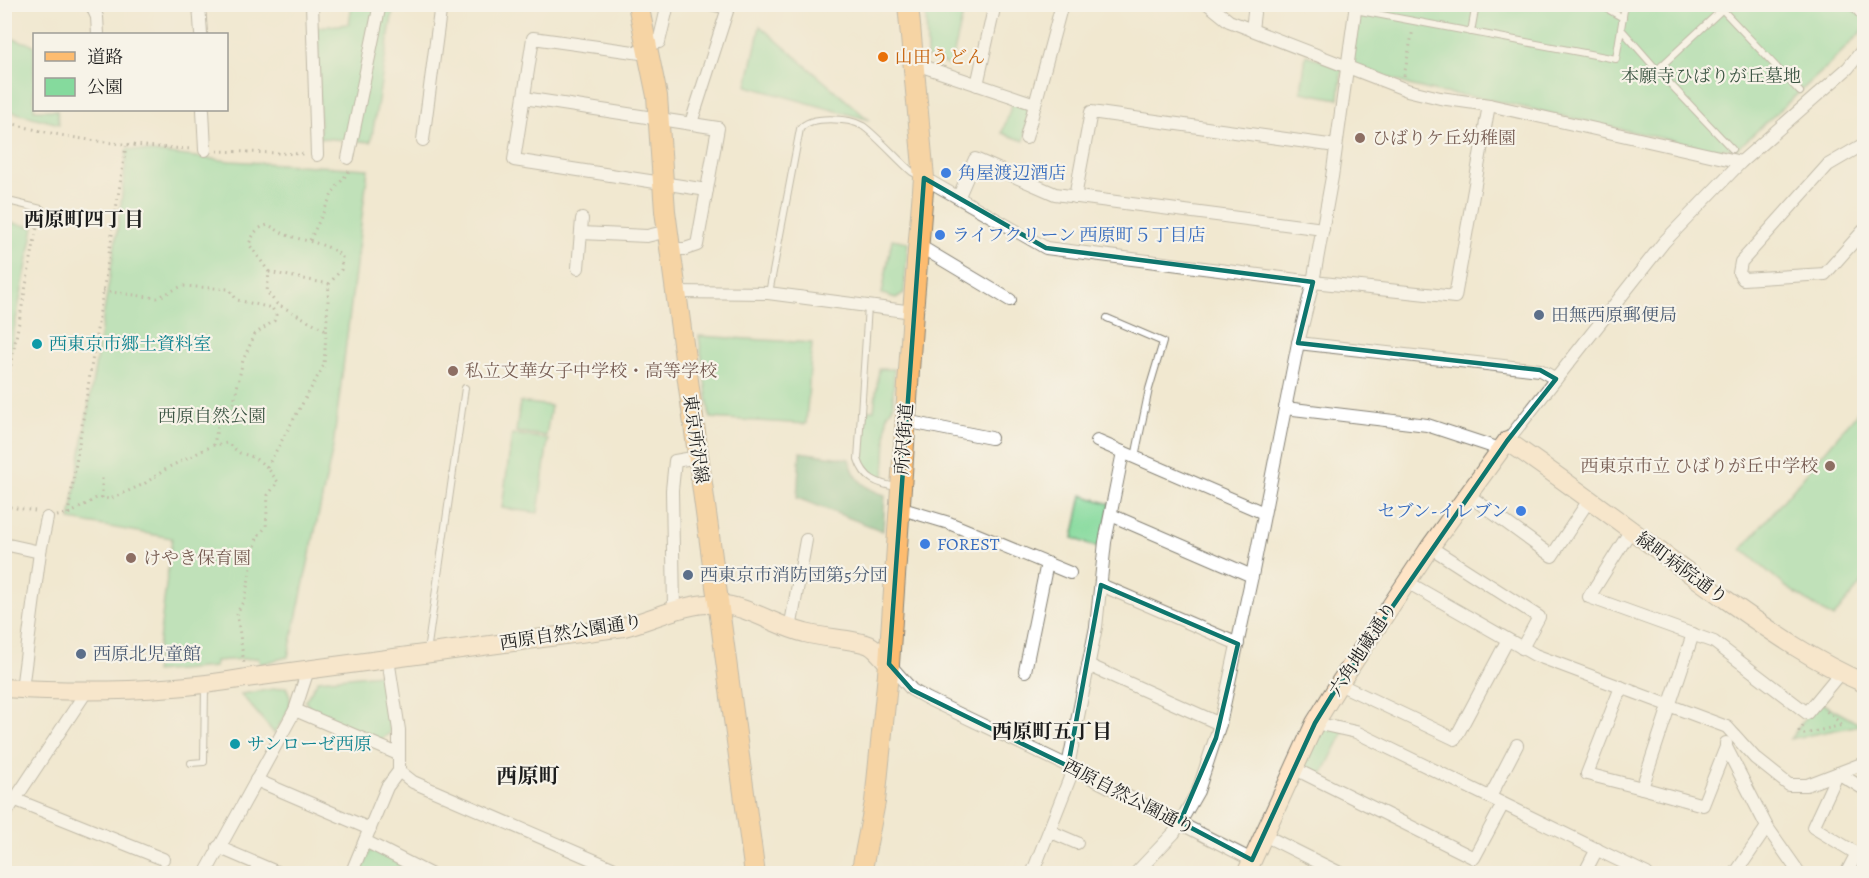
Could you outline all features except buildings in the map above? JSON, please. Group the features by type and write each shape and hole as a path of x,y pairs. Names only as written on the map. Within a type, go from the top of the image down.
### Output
{"main road":[{"name":"東京所沢線","path":"638,4 657,96 669,240 754,873"},
{"name":"所沢街道","path":"861,873 875,802 889,664 924,178 908,4"}],"street":[{"path":"91,4 98,33"},
{"path":"199,4 201,33"},
{"path":"312,4 316,155"},
{"path":"349,163 380,4"},
{"path":"423,140 441,4"},
{"path":"668,4 659,42 647,49 532,38 514,160 707,190"},
{"path":"691,123 728,8 710,4"},
{"path":"976,85 995,4"},
{"path":"1026,138 1062,4"},
{"path":"1208,4 1228,21 1402,88 1440,98 1489,105 1741,162"},
{"path":"1252,30 1255,4"},
{"path":"1135,873 1174,833 1198,790 1220,724 1298,344 1313,282 1356,7"},
{"path":"1285,408 1427,425 1504,445 1664,242 1741,162 1848,68 1864,48"},
{"path":"912,63 1035,104"},
{"path":"524,98 718,129 697,245 685,249 669,240 647,236 581,233"},
{"path":"924,178 959,196 1046,248 1313,282 1455,297 1489,105"},
{"path":"203,111 205,150"},
{"path":"1075,197 1090,112 1336,146"},
{"path":"1864,144 1828,165 1741,262 1739,273 1743,279 1756,280 1825,274 1864,230"},
{"path":"959,196 975,159 1055,194 1323,229"},
{"path":"578,268 582,219"},
{"path":"918,245 1010,300"},
{"path":"676,292 768,294 913,312"},
{"path":"1298,344 1540,370 1556,379"},
{"path":"905,421 990,438"},
{"path":"1097,441 1264,513"},
{"name":"六角地蔵通り","path":"1249,867 1262,834 1315,723 1430,547 1504,445"},
{"name":"緑町病院通り","path":"1504,445 1589,500 1786,642 1840,673 1864,683"},
{"path":"1032,873 1070,768 1096,627 1105,542 1129,455"},
{"path":"674,609 672,490 675,461 699,457"},
{"path":"1467,494 1552,556 1589,500"},
{"path":"899,508 949,523 1070,573"},
{"path":"1111,515 1252,576"},
{"path":"13,689 47,518"},
{"path":"1630,530 1589,597 1713,642 1807,713 1814,708 1840,673"},
{"path":"790,629 807,540"},
{"path":"4,544 40,552"},
{"path":"1430,547 1539,617 1522,648"},
{"path":"1025,671 1047,563"},
{"path":"1407,582 1535,655 1727,727 1755,758 1789,785 1807,785 1864,763"},
{"path":"1101,585 1238,644"},
{"name":"西原自然公園通り","path":"13,689 86,692 204,685 624,627 674,609 717,604 738,608 790,629 869,645 912,690 1180,822 1249,867"},
{"path":"1022,619 1035,621"},
{"path":"1641,788 1693,634"},
{"path":"1339,684 1455,739 1507,640"},
{"path":"351,873 387,787 399,771 399,730 387,659"},
{"path":"1088,665 1220,724"},
{"path":"204,873 295,710 308,670"},
{"path":"1621,687 1587,774 1704,805 1726,747 1727,727"},
{"path":"4,816 86,692"},
{"path":"295,710 398,754"},
{"path":"1315,723 1356,732 1647,873"},
{"path":"1490,798 1516,745"},
{"path":"1726,747 1767,827 1800,873"},
{"path":"1293,768 1474,858 1503,804"},
{"path":"399,771 413,782 612,868 617,873"},
{"path":"1838,773 1864,789"},
{"path":"1838,773 1813,827 1861,855 1846,873"},
{"path":"256,780 370,829"},
{"path":"15,800 163,859"},
{"path":"1735,873 1767,827"},
{"path":"1049,831 1077,843"},
{"path":"1262,834 1341,873"},
{"path":"365,841 430,873"},
{"path":"218,847 281,873"},
{"path":"1584,873 1597,849"}],"lane":[{"path":"1472,32 1476,4"},
{"path":"1599,4 1623,18"},
{"path":"1356,7 1414,21 1616,59 1625,4"},
{"path":"1657,70 1720,7 1728,4"},
{"path":"1850,4 1864,20"},
{"path":"1720,7 1800,92"},
{"path":"1621,29 1732,149"},
{"path":"768,294 800,129 803,124 828,119 862,126 912,172 924,178"},
{"path":"4,200 41,209"},
{"path":"868,306 858,459 860,466 873,481 901,487"},
{"path":"1107,318 1163,342 1129,455"},
{"path":"427,653 465,388"},
{"path":"191,763 204,762 204,685"}],"path":[{"path":"1402,88 1414,21"},
{"path":"4,121 28,128 126,146 316,155"},
{"path":"126,146 70,513 98,497 110,499 144,484 169,467 214,445 227,443 240,453 252,457 267,467 278,482 268,495 266,528 257,537 245,598 237,613 243,658"},
{"path":"310,240 349,163"},
{"path":"4,401 41,209"},
{"path":"267,467 324,365 329,284 341,270 342,257 339,253 310,240 289,236 268,225 259,227 249,244 268,272 267,292 278,304 326,330"},
{"path":"268,272 329,284"},
{"path":"103,291 158,298 182,286 229,289 237,300 272,308 278,304"},
{"path":"214,445 217,429 232,411 243,360 255,334 274,321 276,315 272,308"},
{"path":"102,474 102,498"},
{"path":"4,506 40,512 47,518"},
{"path":"1819,706 1843,725 1804,734 1799,731 1814,708 1819,706"}],"highlighted area":[{"path":"924,178 1046,248 1313,282 1298,343 1540,370 1556,379 1507,441 1339,684 1315,723 1252,860 1180,822 1216,738 1238,644 1101,585 1068,766 912,690 889,664"}],"green space":[{"path":"352,5 394,5 371,142 320,138 317,27 349,24"},
{"path":"926,5 965,5 951,66 927,57"},
{"name":"本願寺ひばりが丘墓地","path":"1361,5 1864,5 1864,29 1828,66 1737,149 1709,149 1482,98 1437,92 1409,85 1351,64"},
{"path":"760,26 869,120 747,86"},
{"path":"4,36 33,45 33,111 57,111 59,124 5,110"},
{"path":"1306,55 1342,68 1339,99 1301,92"},
{"path":"1014,98 1033,105 1024,141 1002,133"},
{"name":"西原自然公園","path":"127,149 230,161 368,169 333,447 288,657 260,664 258,658 215,661 215,667 155,672 172,538 70,520 120,214"},
{"path":"4,222 34,227 5,377"},
{"path":"892,239 908,242 904,293 896,298 882,294"},
{"path":"699,336 812,343 806,424 710,418"},
{"path":"879,369 894,369 893,406 887,415 884,480 873,476 868,471 863,459 867,410 874,410"},
{"path":"520,402 551,406 546,436 516,432"},
{"name":"西東京市立 ひばりが丘中学校","path":"1864,405 1864,580 1833,618 1786,587 1742,549"},
{"path":"512,434 548,439 538,513 502,508"},
{"path":"800,452 849,459 854,473 866,487 885,495 883,531 797,498"},
{"path":"1082,495 1110,504 1101,549 1073,538"},
{"path":"380,674 385,682 390,733 379,741 312,712 305,701 318,680"},
{"path":"286,687 290,706 274,733 241,694"},
{"path":"1818,701 1861,725 1790,739"},
{"path":"1322,721 1344,731 1322,775 1302,766"},
{"path":"372,847 424,874 360,874"}],"place":[{"name":"山田うどん","path":"883,57"},
{"name":"ひばりケ丘幼稚園","path":"1360,138"},
{"name":"角屋渡辺酒店","path":"946,173"},
{"name":"ライフクリーン 西原町５丁目店","path":"940,235"},
{"name":"田無西原郵便局","path":"1539,315"},
{"name":"西東京市郷土資料室","path":"37,344"},
{"name":"私立文華女子中学校・高等学校","path":"453,371"},
{"name":"西東京市立 ひばりが丘中学校","path":"1830,466"},
{"name":"セブン-イレブン","path":"1521,511"},
{"name":"FOREST","path":"925,544"},
{"name":"けやき保育園","path":"131,558"},
{"name":"西東京市消防団第5分団","path":"688,575"},
{"name":"西原北児童館","path":"81,654"},
{"name":"サンローゼ西原","path":"235,744"}],"district":[{"name":"西原町四丁目","path":"84,219"},
{"name":"西原町五丁目","path":"1052,731"},
{"name":"西原町","path":"528,776"}]}
